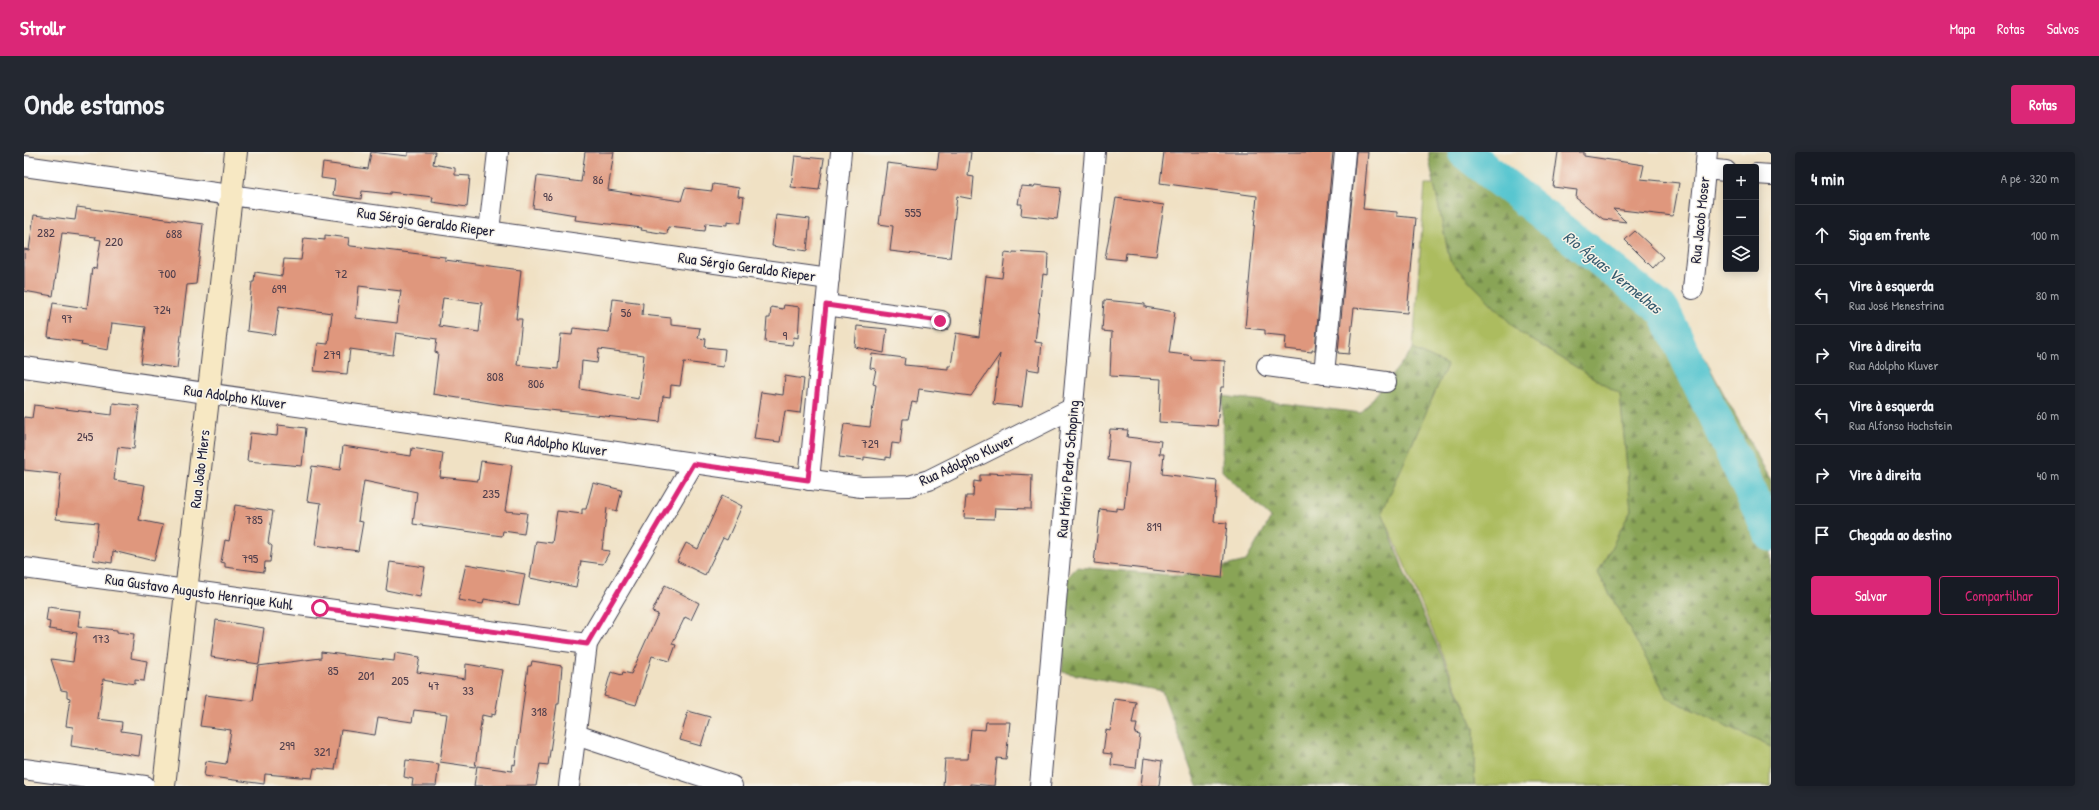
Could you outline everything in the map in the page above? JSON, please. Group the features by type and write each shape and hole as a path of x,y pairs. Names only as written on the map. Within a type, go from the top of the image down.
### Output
{"street":[{"name":"Rua João Miers","path":"164,786 236,152"},
{"path":"489,231 498,152"},
{"path":"808,480 841,152"},
{"name":"Rua Mário Pedro Schoping","path":"1040,786 1095,152"},
{"path":"1324,374 1345,152"},
{"path":"1706,160 1723,169"},
{"name":"Rua Jacob Moser","path":"1694,289 1706,160"},
{"name":"Rua Sérgio Geraldo Rieper","path":"24,166 829,279"},
{"path":"1759,174 1771,175"},
{"path":"826,305 940,321"},
{"name":"Rua Adolpho Kluver","path":"24,366 693,464 861,487 909,486 929,480 1073,408"},
{"path":"1267,366 1386,382"},
{"path":"569,786 587,644 693,464"},
{"name":"Rua Gustavo Augusto Henrique Kuhl","path":"24,568 587,644"},
{"path":"576,735 732,786"},
{"path":"24,769 145,786"}],"green space":[{"path":"1429,152 1478,152 1686,324 1771,481 1771,747 1668,698 1598,573 1631,510 1620,394 1519,332 1450,261 1429,159"},
{"path":"1425,184 1434,184 1450,261 1519,332 1620,394 1631,510 1598,573 1668,698 1771,747 1771,786 1474,786 1474,728 1382,512 1447,365 1413,349"},
{"path":"1413,349 1447,365 1382,512 1405,574 1474,728 1474,786 1197,786 1162,691 1062,672 1068,577 1077,567 1182,576 1246,561 1271,518 1222,471 1223,396 1361,413"}],"building":[{"path":"371,152 408,156 408,152 435,152 433,164 455,168 455,175 470,176 467,207 432,202 433,197 390,192 390,194 362,191 361,199 333,195 335,180 321,178 323,163 368,169"},
{"path":"585,152 614,152 608,190 681,201 685,188 712,191 713,184 739,188 738,196 744,197 741,223 727,221 727,225 706,223 705,231 668,227 667,234 641,230 642,228 575,220 576,215 533,208 537,176 581,182"},
{"path":"939,152 971,152 968,176 974,177 972,199 957,196 950,258 890,251 893,226 879,224 887,163 937,169"},
{"path":"1164,152 1333,152 1315,350 1312,350 1312,352 1285,349 1286,336 1265,334 1265,330 1245,328 1257,196 1160,183"},
{"path":"1356,152 1368,152 1363,209 1397,212 1397,216 1416,218 1407,313 1354,308 1349,354 1338,353"},
{"path":"1558,152 1584,152 1584,156 1644,165 1641,179 1679,183 1673,216 1613,209 1626,222 1603,219 1576,198 1577,190 1553,187"},
{"path":"795,156 824,159 819,190 791,187"},
{"path":"1035,185 1061,188 1057,219 1021,215 1022,204 1018,204 1021,186 1034,187"},
{"path":"1116,198 1164,205 1156,256 1126,253 1125,260 1105,258"},
{"path":"77,207 203,224 196,284 187,285 177,368 141,363 146,327 112,323 108,350 81,345 82,342 48,337 53,303 87,308 92,268 96,269 101,240 95,239 96,237 62,233 53,296 24,291 24,249 29,250 34,215 75,220"},
{"path":"776,215 810,219 807,251 772,246"},
{"path":"1635,231 1663,257 1653,268 1625,240"},
{"path":"325,235 349,238 348,245 351,246 445,257 445,260 521,270 516,319 522,319 517,365 558,369 561,334 572,335 573,328 609,332 613,299 643,303 642,315 671,318 671,325 700,328 698,338 706,339 705,347 725,349 723,367 684,362 680,386 671,385 670,397 663,396 660,422 503,405 433,394 438,353 435,352 437,339 396,333 393,355 350,349 347,374 314,371 318,343 328,344 332,313 279,306 275,335 247,331 252,282 254,282 255,272 282,276 284,259 301,260 304,238 325,240","holes":["359,286 401,291 397,323 356,318","443,298 482,303 479,332 439,326","599,349 644,355 639,399 580,389 582,361 597,363"]},
{"path":"1013,252 1048,254 1047,275 1043,274 1035,342 1042,343 1039,371 1027,369 1022,407 993,404 1000,354 971,396 919,389 917,403 912,402 908,419 903,419 900,444 892,443 890,458 886,457 886,460 864,457 864,460 839,457 844,424 870,427 876,385 873,384 876,369 870,368 872,354 905,358 904,365 948,369 948,366 951,366 956,333 979,337 986,276 1002,278 1005,253 1013,254"},
{"path":"1104,300 1145,304 1145,307 1175,312 1169,353 1191,356 1191,359 1225,361 1224,387 1221,387 1217,426 1159,422 1161,379 1110,376 1112,332 1102,331"},
{"path":"784,305 800,307 798,338 794,337 792,345 765,342 767,318 770,318 771,307 783,309"},
{"path":"857,326 887,329 884,353 855,347"},
{"path":"785,376 804,379 800,413 785,411 780,442 754,439 761,392 783,395"},
{"path":"113,403 139,406 134,449 118,447 114,480 145,485 139,520 163,525 154,561 113,551 112,563 93,560 98,523 56,519 61,474 24,470 24,417 32,418 34,405 112,415"},
{"path":"278,425 306,428 302,466 247,461 250,433 277,436"},
{"path":"1110,429 1128,430 1127,437 1161,441 1159,454 1164,454 1162,474 1217,481 1214,522 1227,523 1222,578 1094,563 1100,509 1116,511 1116,508 1124,509 1129,463 1107,460"},
{"path":"343,446 411,456 412,448 443,453 440,477 478,481 481,461 512,465 505,511 527,513 524,534 503,531 502,536 413,524 417,492 364,481 358,521 363,522 358,551 315,545 321,503 307,501 312,466 340,470"},
{"path":"989,473 1032,475 1031,509 995,508 994,519 964,518 966,496 973,496 974,481 980,482 980,475 989,475"},
{"path":"593,483 622,490 617,511 607,508 602,550 610,551 603,564 581,561 576,587 530,578 536,541 552,543 557,511 582,514 582,509 586,509"},
{"path":"722,496 742,506 727,540 723,538 705,575 677,561 686,543 698,549"},
{"path":"235,505 273,511 268,543 272,546 270,562 265,562 264,572 225,567 225,563 221,562 225,540 229,541"},
{"path":"390,562 425,567 420,597 386,590"},
{"path":"466,564 525,574 519,605 484,599 483,604 458,600"},
{"path":"665,585 699,603 691,620 685,617 672,644 676,645 670,661 652,656 636,705 604,696 611,672 622,675 623,672 631,674 658,614 652,612"},
{"path":"48,607 80,611 78,626 117,630 117,632 134,634 131,658 147,661 144,681 135,680 135,684 103,679 98,719 122,722 121,731 142,734 139,756 71,746 73,727 66,726 70,698 67,697 67,691 61,690 51,659 73,662 77,633 49,629 50,622 46,621"},
{"path":"216,620 264,628 259,664 211,657"},
{"path":"321,652 394,661 395,653 420,657 417,672 465,679 466,664 503,670 495,715 491,714 491,717 482,715 475,767 440,762 447,714 414,710 412,722 378,717 375,735 341,730 335,770 314,768 312,778 265,774 264,784 204,776 206,761 226,764 231,730 200,726 205,695 253,701 258,666 321,658"},
{"path":"532,661 562,666 559,704 557,704 548,765 540,764 536,786 474,786 477,766 512,771 513,764 515,765 528,666 531,666"},
{"path":"1114,699 1136,702 1132,724 1137,724 1135,734 1140,735 1136,768 1111,765 1112,754 1103,753 1106,730 1110,731"},
{"path":"688,711 710,717 701,746 680,740"},
{"path":"986,722 1010,722 1006,759 997,758 994,786 970,784 970,786 943,786 945,759 968,759 971,729 985,730"},
{"path":"1144,758 1162,761 1159,786 1141,786"},
{"path":"406,760 439,764 436,786 412,786 413,779 404,777"}],"waterway":[{"name":"Rio Águas Vermelhas","path":"1464,152 1664,311 1771,535"}],"route":[{"path":"320,608 587,644 693,464 808,480 826,305 940,321"}]}
